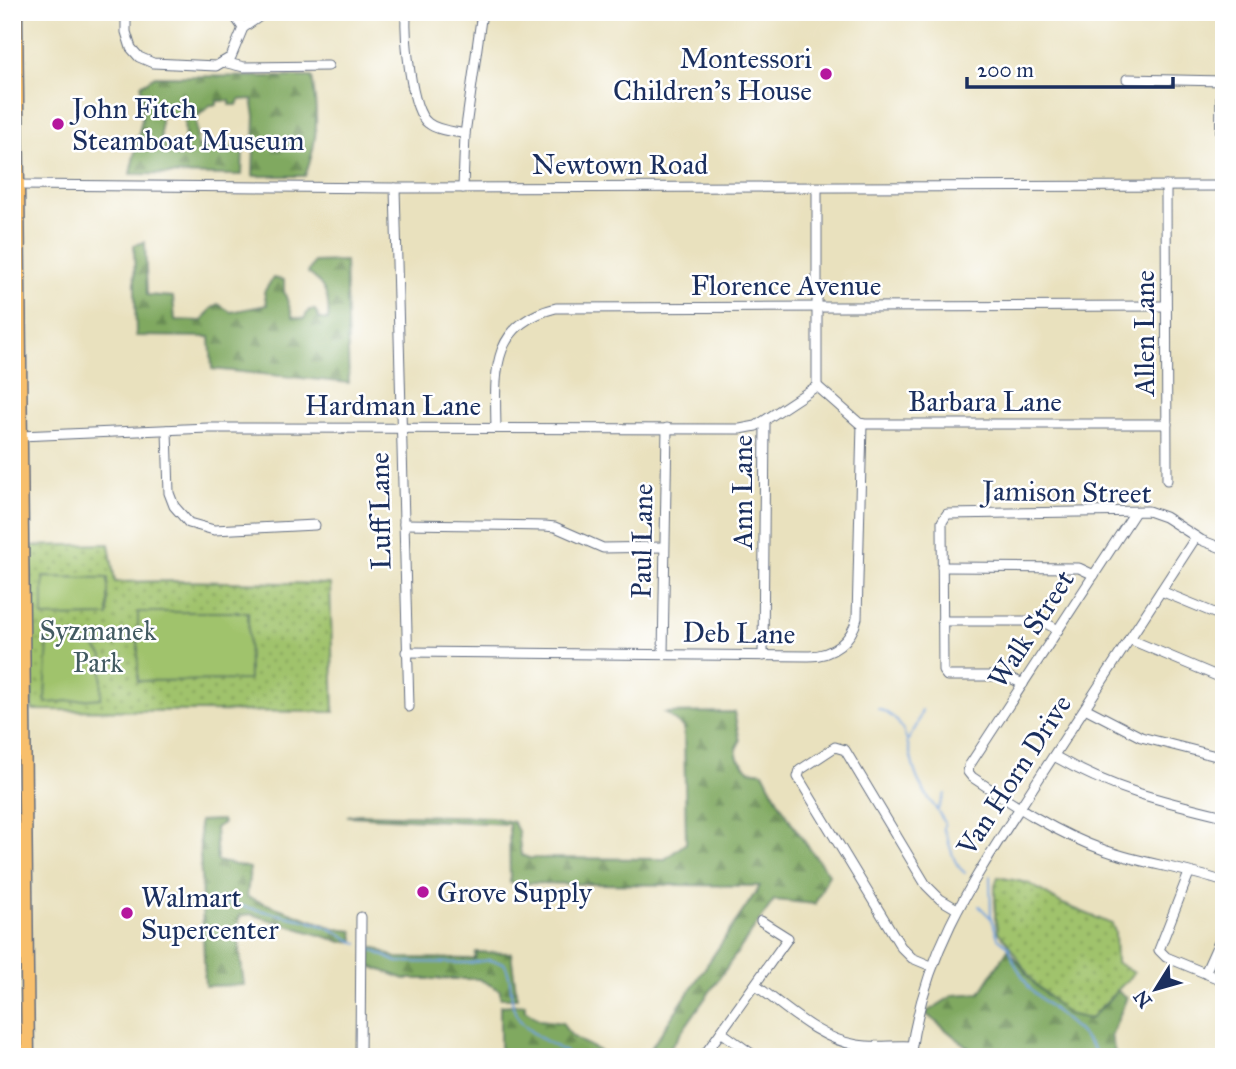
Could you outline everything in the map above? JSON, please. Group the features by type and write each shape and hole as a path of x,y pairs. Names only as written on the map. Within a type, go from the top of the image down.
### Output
{"main road":[{"path":"16,12 14,46 21,484 15,564 28,1057"},
{"path":"12,520 21,484"}],"street":[{"path":"126,12 128,40 139,57 153,63 215,66 230,57 243,28 266,12"},
{"path":"237,12 236,19 243,28"},
{"path":"406,12 405,29 416,105 421,117 431,126 465,134"},
{"path":"463,188 465,134 482,12"},
{"path":"223,62 244,67 328,66"},
{"path":"1127,79 1223,81 1222,186"},
{"name":"Newtown Road","path":"18,185 395,188 1222,186"},
{"name":"Allen Lane","path":"1166,186 1167,480"},
{"name":"Luff Lane","path":"395,188 409,707"},
{"path":"817,188 817,386 862,424"},
{"name":"Florence Avenue","path":"496,428 495,373 499,354 517,327 545,311 564,308 1166,306"},
{"name":"Ann Lane","path":"764,656 765,421 817,386"},
{"name":"Hardman Lane","path":"20,436 208,428 740,429 765,421"},
{"name":"Barbara Lane","path":"862,424 1167,424"},
{"name":"Deb Lane","path":"407,652 808,656 824,654 840,646 855,626 858,610 862,424"},
{"name":"Paul Lane","path":"663,654 667,428"},
{"path":"167,430 169,493 174,506 190,523 214,530 315,525"},
{"name":"Jamison Street","path":"942,567 942,522 944,516 951,512 1155,513 1196,537 1224,549"},
{"name":"Walk Street","path":"1020,808 972,777 968,772 969,766 1135,512"},
{"path":"404,524 545,526 562,530 603,548 664,547"},
{"name":"Van Horn Drive","path":"910,1057 931,966 957,909 1196,537"},
{"path":"1023,684 1006,676 945,674 941,650 942,567 1079,568 1094,575"},
{"path":"1161,591 1224,617"},
{"path":"942,621 1036,621 1047,623 1058,630"},
{"path":"1129,639 1224,679"},
{"path":"1085,708 1141,737 1224,758"},
{"path":"931,966 912,958 901,947 798,777 803,767 835,747 842,748 926,884 940,900 957,909"},
{"path":"1054,756 1084,774 1123,790 1224,816"},
{"path":"1020,808 1060,831 1104,850 1224,882"},
{"path":"1189,873 1159,950 1166,957 1224,981"},
{"path":"360,1057 361,917"},
{"path":"703,1057 788,939 761,920"},
{"path":"1205,973 1224,931"},
{"path":"755,985 815,1028 834,1038 857,1045 911,1046"},
{"path":"721,1032 756,1057"}],"green space":[{"path":"155,76 312,77 316,127 313,151 305,176 253,176 255,116 252,99 239,100 237,105 230,105 230,101 217,101 217,105 210,105 196,118 197,147 243,148 242,175 130,174 142,119 141,85","holes":["161,114 184,115 185,144 161,143"]},
{"path":"145,242 147,295 173,297 175,320 202,321 218,304 231,312 267,305 264,292 273,278 284,280 284,291 293,317 304,319 309,310 315,310 320,319 328,320 326,294 308,273 314,262 345,261 349,383 212,369 210,337 136,336 134,245"},
{"name":"Syzmanek Park","path":"109,544 115,582 330,584 334,712 32,710 31,546"},
{"path":"43,577 108,578 108,616 43,617"},
{"path":"138,612 248,612 249,680 138,681"},
{"path":"48,640 91,643 103,656 101,698 48,703 45,700"},
{"path":"734,712 740,741 736,749 738,758 749,770 763,772 793,825 829,874 815,904 774,900 664,1057 645,1057 760,886 510,883 509,824 347,816 492,817 513,822 518,831 521,855 529,858 665,859 686,843 684,728 665,713"},
{"path":"222,820 223,823 215,828 217,861 250,868 247,897 337,929 353,931 354,941 342,942 251,914 240,916 237,931 244,985 205,986 199,821"},
{"path":"998,877 1028,883 1063,904 1112,924 1115,932 1116,962 1134,973 1090,1019 1067,1015 1033,982 998,932 995,918 995,885"},
{"path":"370,948 376,948 396,958 475,959 476,952 511,953 517,998 500,998 500,990 479,979 405,979 370,966"},
{"path":"1008,949 1033,982 1067,1014 1090,1019 1117,991 1127,997 1111,1036 1116,1057 980,1057 925,1013 954,995 980,993"},
{"path":"525,1004 525,1010 540,1020 563,1023 576,1039 607,1057 505,1057 500,1047 500,1006"}],"waterway":[{"path":"878,709 898,722 903,731 919,782 945,823 943,828 954,858 965,873"},
{"path":"908,740 922,710"},
{"path":"938,809 945,794"},
{"path":"990,876 991,916"},
{"path":"209,899 308,921 329,928 358,944"},
{"path":"979,906 991,918 998,938 1009,947 1014,962 1030,989 1077,1030 1098,1057"},
{"path":"366,947 397,962 470,963 489,960 504,963 510,978 513,1006 522,1023 538,1037 575,1057"}],"place":[{"name":"Montessori Children's House","path":"826,74"},
{"name":"John Fitch Steamboat Museum","path":"58,124"},
{"name":"Grove Supply","path":"423,892"},
{"name":"Walmart Supercenter","path":"127,913"}]}
